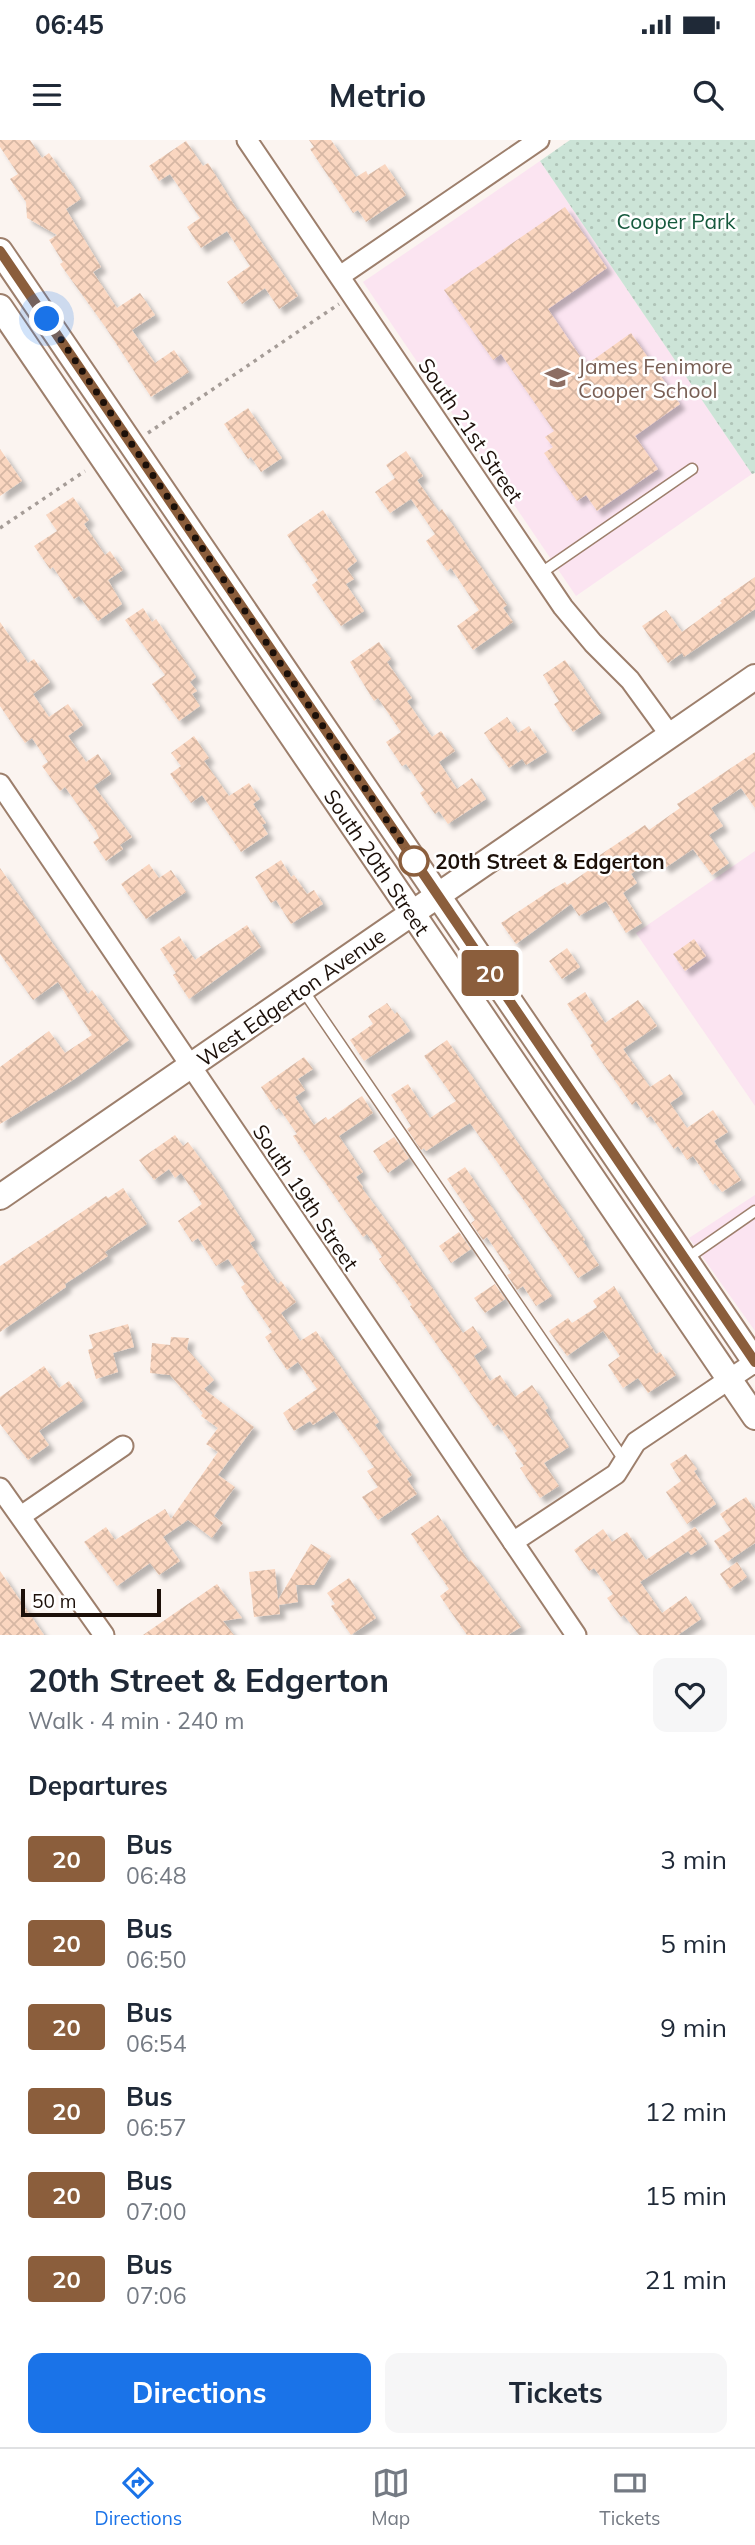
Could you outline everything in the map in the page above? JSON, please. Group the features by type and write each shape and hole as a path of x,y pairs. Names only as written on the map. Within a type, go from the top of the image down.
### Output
{"street":[{"name":"South 21st Street","path":"247,140 563,607 593,643 630,680 670,735"},
{"path":"340,276 539,140"},
{"name":"South 20th Street","path":"0,251 113,446 349,793 438,896 503,1020"},
{"name":"South 20th Street","path":"0,307 113,446"},
{"name":"West Edgerton Avenue","path":"0,1197 755,677"},
{"name":"South 19th Street","path":"0,784 576,1635"},
{"name":"South 20th Street","path":"349,793 412,914 503,1020 673,1263 755,1362"},
{"name":"South 20th Street","path":"673,1263 729,1379 755,1417"},
{"path":"513,1542 615,1474 636,1442 755,1362"},
{"path":"21,1516 123,1446"},
{"path":"0,1488 104,1635"}],"lane":[{"path":"541,573 692,469"},
{"path":"303,989 624,1460"},
{"path":"673,1263 755,1211"}],"path":[{"path":"0,528 113,446 340,303"}],"shaded area":[{"name":"James Fenimore Cooper School","path":"540,161 752,474 576,596 363,282"},
{"path":"755,851 755,1106 636,933"},
{"path":"755,1195 755,1331 689,1238"}],"green space":[{"name":"Cooper Park","path":"570,140 755,140 755,473 752,474 540,161"}],"building":[{"path":"0,140 30,140 42,158 49,153 81,199 66,209 101,267 93,272 117,308 140,293 155,315 132,330 155,363 174,350 189,372 151,397 60,264 63,262 49,240 57,235 27,218 26,202 10,179 18,174 0,147"},
{"path":"309,140 331,140 356,177 366,171 368,175 385,164 406,195 366,222 358,210 353,213 310,149 314,147"},
{"path":"186,141 203,166 208,163 298,296 279,309 265,288 242,304 227,282 250,266 227,231 201,248 187,227 200,218 170,174 159,181 149,166"},
{"path":"565,207 607,268 548,309 586,365 631,333 680,404 635,436 658,469 597,511 586,495 577,501 544,453 553,447 545,437 554,431 501,354 493,360 444,290"},
{"path":"248,408 282,458 261,472 251,457 248,459 224,424"},
{"path":"0,449 22,481 0,496"},
{"path":"406,451 423,476 417,480 439,512 442,509 507,605 503,608 513,622 473,650 457,626 479,610 451,568 447,571 426,541 435,534 411,499 390,513 375,492 395,478 386,465"},
{"path":"73,497 89,520 84,524 105,555 110,551 123,570 108,580 122,604 98,621 79,596 74,599 53,567 50,569 34,546 57,531 46,515"},
{"path":"323,510 357,561 347,569 354,579 346,584 364,611 341,626 312,585 318,580 287,535"},
{"path":"755,577 755,609 684,657 682,653 668,663 642,626 666,610 682,632"},
{"path":"143,608 152,622 156,619 196,677 190,682 197,691 192,694 200,706 179,721 152,684 165,675 125,620"},
{"path":"0,622 28,663 34,659 50,682 33,694 49,717 68,704 83,725 68,736 86,762 98,754 111,774 94,786 132,837 120,845 123,849 106,861 93,842 99,838 96,831 65,787 60,791 42,766 48,762 32,738 25,743 0,706"},
{"path":"379,642 391,659 387,662 412,698 407,701 432,737 441,731 455,751 439,762 457,789 472,778 486,799 448,824 439,811 435,814 420,793 424,790 406,764 402,766 386,742 401,732 378,698 374,701 350,662"},
{"path":"565,660 601,713 573,732 554,704 559,701 543,675"},
{"path":"507,717 518,733 529,726 547,752 526,765 522,759 509,768 484,733"},
{"path":"194,736 209,758 204,761 229,796 249,783 260,799 253,804 266,823 262,825 268,834 241,852 202,795 191,803 170,774 181,766 171,753"},
{"path":"755,752 755,808 741,788 711,808 723,826 709,835 729,863 712,875 693,849 665,868 656,856 631,874 637,883 623,893 642,923 626,933 606,901 579,916 571,904 516,944 501,923 551,890 565,882 567,885 595,866 591,861 645,825 649,830 680,808 677,804"},
{"path":"281,860 291,877 294,875 307,894 314,890 323,904 291,924 276,900 271,903 255,877"},
{"path":"149,864 159,878 171,870 186,892 146,919 121,884"},
{"path":"0,868 88,994 92,990 129,1040 73,1080 0,1124 0,1067 49,1031 65,1053 92,1035 58,982 33,1000 0,954"},
{"path":"247,925 261,947 189,999 160,949 179,936 195,960"},
{"path":"694,939 706,956 685,971 673,954"},
{"path":"567,948 580,967 562,979 549,961"},
{"path":"585,992 605,1023 638,1000 657,1026 623,1049 650,1087 670,1074 683,1094 670,1103 687,1128 713,1110 728,1132 714,1141 741,1180 722,1192 715,1183 713,1185 693,1156 687,1160 678,1146 674,1149 651,1116 647,1118 636,1101 632,1105 590,1045 593,1043 567,1004"},
{"path":"387,1003 410,1031 364,1061 350,1040 373,1024 368,1016"},
{"path":"447,1040 585,1240 583,1241 599,1265 578,1278 470,1123 426,1151 424,1148 421,1150 407,1129 411,1126 391,1095 408,1084 430,1118 456,1101 424,1056"},
{"path":"304,1057 313,1069 298,1079 305,1090 295,1097 314,1125 326,1117 328,1120 362,1096 373,1113 339,1136 363,1172 356,1177 362,1188 463,1333 473,1326 487,1347 474,1356 490,1381 500,1375 515,1397 532,1385 569,1447 544,1463 559,1486 540,1498 520,1468 524,1466 515,1453 517,1451 498,1424 494,1427 379,1259 382,1257 367,1234 363,1237 293,1136 297,1134 261,1087"},
{"path":"175,1135 183,1146 188,1142 214,1177 255,1240 250,1243 278,1284 281,1281 296,1302 281,1313 300,1341 316,1331 379,1422 375,1425 412,1475 407,1479 417,1494 378,1520 362,1497 378,1487 367,1471 374,1467 334,1411 313,1425 310,1421 294,1431 283,1413 317,1389 298,1362 287,1370 265,1337 272,1332 241,1287 245,1284 228,1259 216,1266 198,1238 192,1242 178,1221 202,1204 181,1173 175,1178 169,1169 154,1180 139,1160"},
{"path":"394,1137 409,1158 388,1173 373,1151"},
{"path":"465,1167 552,1296 536,1306 523,1286 517,1290 507,1275 511,1273 487,1237 483,1240 471,1223 475,1220 447,1179"},
{"path":"123,1188 147,1224 105,1252 108,1256 65,1284 66,1287 0,1332 0,1266 106,1196 108,1198"},
{"path":"459,1232 471,1249 451,1263 439,1246"},
{"path":"495,1284 505,1299 485,1313 474,1298"},
{"path":"614,1286 656,1354 660,1352 676,1375 648,1393 638,1378 623,1388 608,1365 620,1356 603,1331 567,1356 549,1331 568,1318 572,1323 597,1307 593,1301"},
{"path":"128,1324 134,1347 113,1353 118,1372 96,1379 88,1350 93,1348 89,1335"},
{"path":"171,1337 189,1338 187,1349 214,1380 204,1389 254,1427 218,1475 235,1487 214,1516 223,1523 212,1538 188,1520 163,1537 180,1561 159,1575 150,1563 117,1586 84,1542 106,1527 115,1540 165,1509 171,1519 218,1452 206,1444 218,1428 201,1416 203,1413 170,1375 150,1373 152,1343 170,1345"},
{"path":"44,1366 59,1388 69,1381 83,1401 39,1431 49,1445 28,1460 0,1424 0,1397"},
{"path":"686,1454 716,1504 687,1524 666,1492 681,1481 670,1464"},
{"path":"746,1497 755,1510 755,1543 728,1561 714,1541 731,1530 720,1514"},
{"path":"438,1515 469,1562 471,1560 521,1627 508,1635 467,1635 440,1596 449,1589 411,1534"},
{"path":"695,1527 707,1544 691,1555 688,1551 640,1582 662,1613 686,1596 701,1619 678,1635 639,1635 607,1598 613,1594 594,1568 589,1571 574,1550 603,1529 612,1542 627,1532 646,1560"},
{"path":"311,1544 331,1556 314,1585 296,1585 298,1602 279,1605 280,1614 254,1617 249,1572 275,1569 278,1600"},
{"path":"737,1562 747,1577 730,1589 720,1574"},
{"path":"0,1571 44,1635 0,1635"},
{"path":"349,1578 376,1618 351,1635 331,1606 335,1604 327,1593"},
{"path":"217,1584 242,1618 223,1621 234,1635 143,1635"}],"bus line":[{"name":"20","path":"0,251 755,1362"}],"place":[{"name":"James Fenimore Cooper School","path":"558,378"},
{"name":"20th Street & Edgerton","path":"414,861"}],"route":[{"path":"47,319 419,868 414,861"}]}
